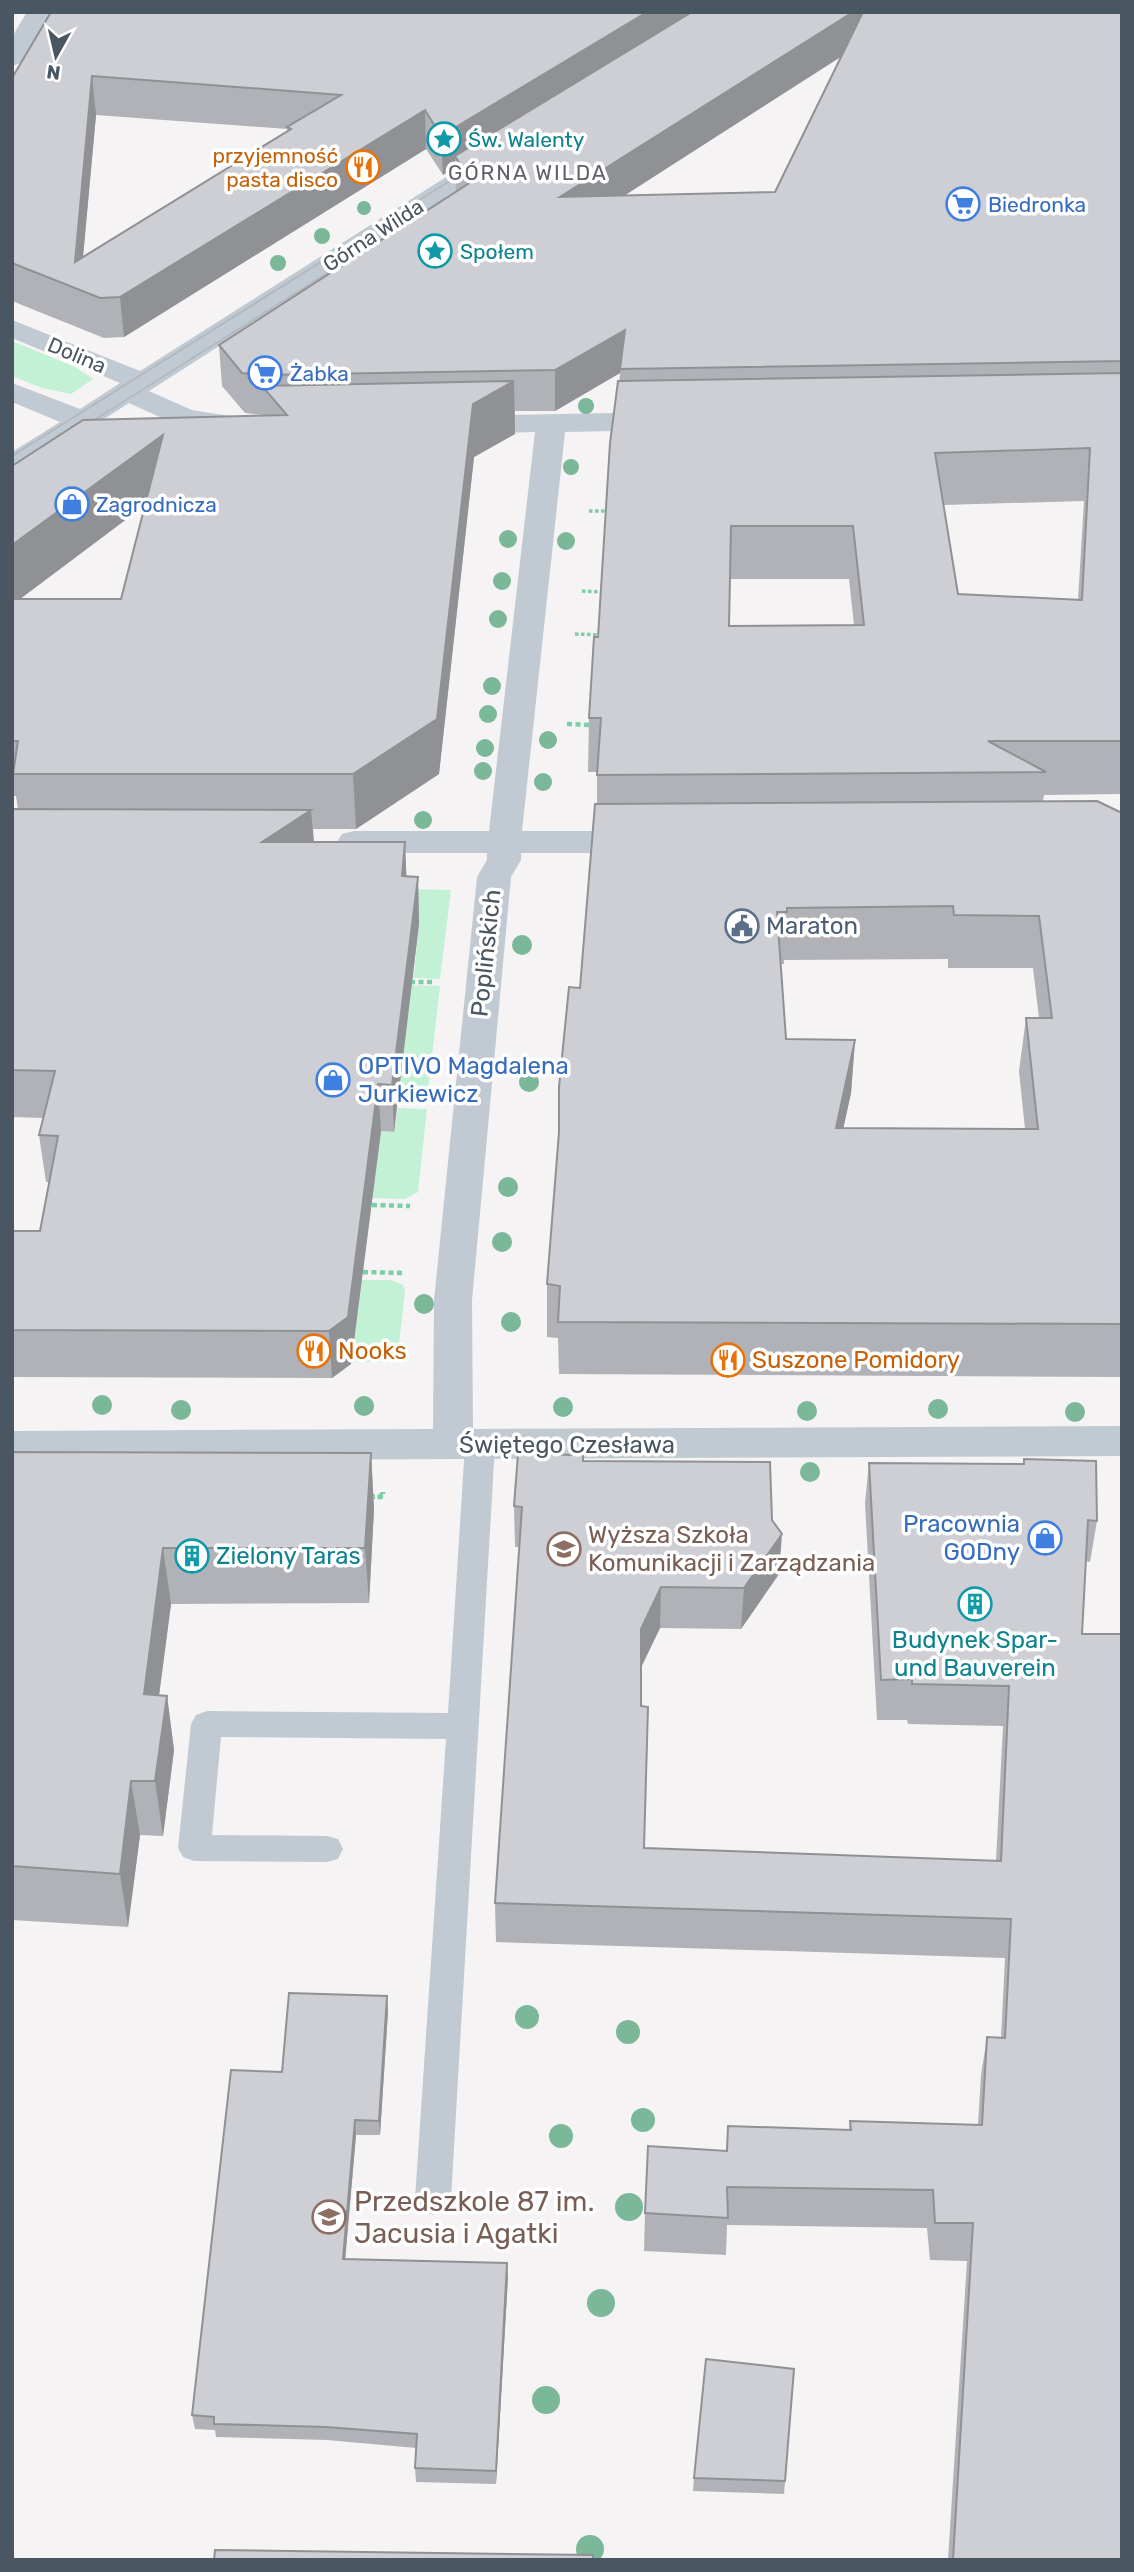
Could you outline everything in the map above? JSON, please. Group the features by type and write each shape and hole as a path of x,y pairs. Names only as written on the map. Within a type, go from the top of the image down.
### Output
{"street":[{"path":"12,58 40,12"},
{"name":"Górna Wilda","path":"12,465 526,139"},
{"name":"Dolina","path":"12,328 135,387 185,418 263,427"},
{"path":"12,393 83,421"},
{"path":"431,425 690,420"},
{"name":"Poplińskich","path":"467,1445 453,1300 494,877 504,860 551,423"},
{"path":"317,842 681,842"},
{"name":"Świętego Czesława","path":"12,1446 1122,1441"}],"lane":[{"path":"433,2199 462,1726 467,1445"},
{"path":"327,1849 194,1848 208,1724 462,1726"}],"path":[{"path":"585,510 619,512"},
{"path":"579,591 612,592"},
{"path":"564,634 610,636"},
{"path":"556,724 591,725"},
{"path":"399,981 439,982"},
{"path":"385,1096 427,1098"},
{"path":"372,1205 417,1206"},
{"path":"363,1272 409,1274"}],"green space":[{"path":"12,341 75,367 93,379 71,394 42,388 12,376"},
{"path":"407,889 451,890 440,979 399,977 399,974 414,974 419,925"},
{"path":"398,985 440,986 428,1091 386,1090"},
{"path":"398,1108 427,1109 418,1192 405,1199 372,1198 381,1131 394,1132"},
{"path":"362,1280 391,1280 403,1285 405,1292 398,1353 388,1362 351,1362"}],"building":[{"path":"51,12 647,12 441,136 425,110 120,297 100,298 12,263 12,78","holes":["92,76 341,95 287,127 291,129 75,262"]},
{"path":"692,12 853,12 560,197 775,192 863,12 1122,12 1122,361 620,369 625,330 555,370 260,375 242,373 219,345 471,182 455,156"},
{"path":"1122,373 1122,741 988,741 1046,772 597,775 601,718 589,718 594,637 598,637 610,443 618,381","holes":["1090,448 1082,600 958,594 935,453","731,526 853,526 864,625 729,626"]},
{"path":"514,381 473,404 437,719 353,774 13,774 18,741 12,741 12,599 121,599 163,435 12,545 12,466 83,420 287,415 262,386"},
{"path":"1097,801 1122,813 1122,1324 558,1322 560,1286 547,1284 559,1132 559,1087 569,987 580,988 595,804","holes":["953,906 954,915 1039,916 1052,1018 1026,1018 1038,1129 836,1128 855,1040 786,1039 777,912 787,912 787,908"]},
{"path":"12,809 311,810 262,842 405,842 402,876 418,877 392,1085 378,1084 348,1317 329,1331 12,1330 12,1231 40,1231 58,1136 39,1135 55,1071 12,1070"},
{"path":"12,1452 371,1453 365,1548 163,1548 144,1694 167,1696 155,1781 131,1781 120,1874 12,1866"},
{"path":"518,1454 583,1455 583,1461 770,1462 772,1520 782,1534 744,1588 661,1587 641,1629 641,1706 648,1707 644,1848 1001,1861 1009,1686 912,1684 912,1679 881,1680 869,1463 1024,1464 1024,1459 1096,1461 1097,1521 1088,1520 1082,1634 1122,1634 1122,2560 953,2560 973,2223 935,2223 933,2190 727,2187 728,2218 645,2213 648,2146 727,2151 728,2126 851,2130 850,2121 982,2125 987,2037 1005,2038 1011,1919 495,1903 522,1507 514,1506"},
{"path":"289,1993 387,1996 379,2121 355,2120 343,2259 507,2263 496,2471 415,2468 417,2434 326,2427 214,2424 214,2417 192,2415 231,2070 282,2072"},
{"path":"706,2359 794,2369 785,2481 694,2478"},
{"path":"215,2550 593,2555 593,2560 214,2560"}],"tram line":[{"path":"12,456 472,167"},
{"path":"77,431 453,194"}],"place":[{"name":"Św. Walenty","path":"444,139"},
{"name":"przyjemność pasta disco","path":"363,167"},
{"name":"Biedronka","path":"963,204"},
{"name":"Społem","path":"435,251"},
{"name":"Żabka","path":"265,373"},
{"name":"Zagrodnicza","path":"72,504"},
{"name":"Maraton","path":"742,926"},
{"name":"OPTIVO Magdalena Jurkiewicz","path":"333,1080"},
{"name":"Nooks","path":"314,1351"},
{"name":"Suszone Pomidory","path":"728,1360"},
{"name":"Pracownia GODny","path":"1045,1538"},
{"name":"Wyższa Szkoła Komunikacji i Zarządzania","path":"564,1549"},
{"name":"Zielony Taras","path":"192,1556"},
{"name":"Budynek Spar- und Bauverein","path":"975,1604"},
{"name":"Przedszkole 87 im. Jacusia i Agatki","path":"329,2217"}],"district":[{"name":"GÓRNA WILDA","path":"528,172"}]}
